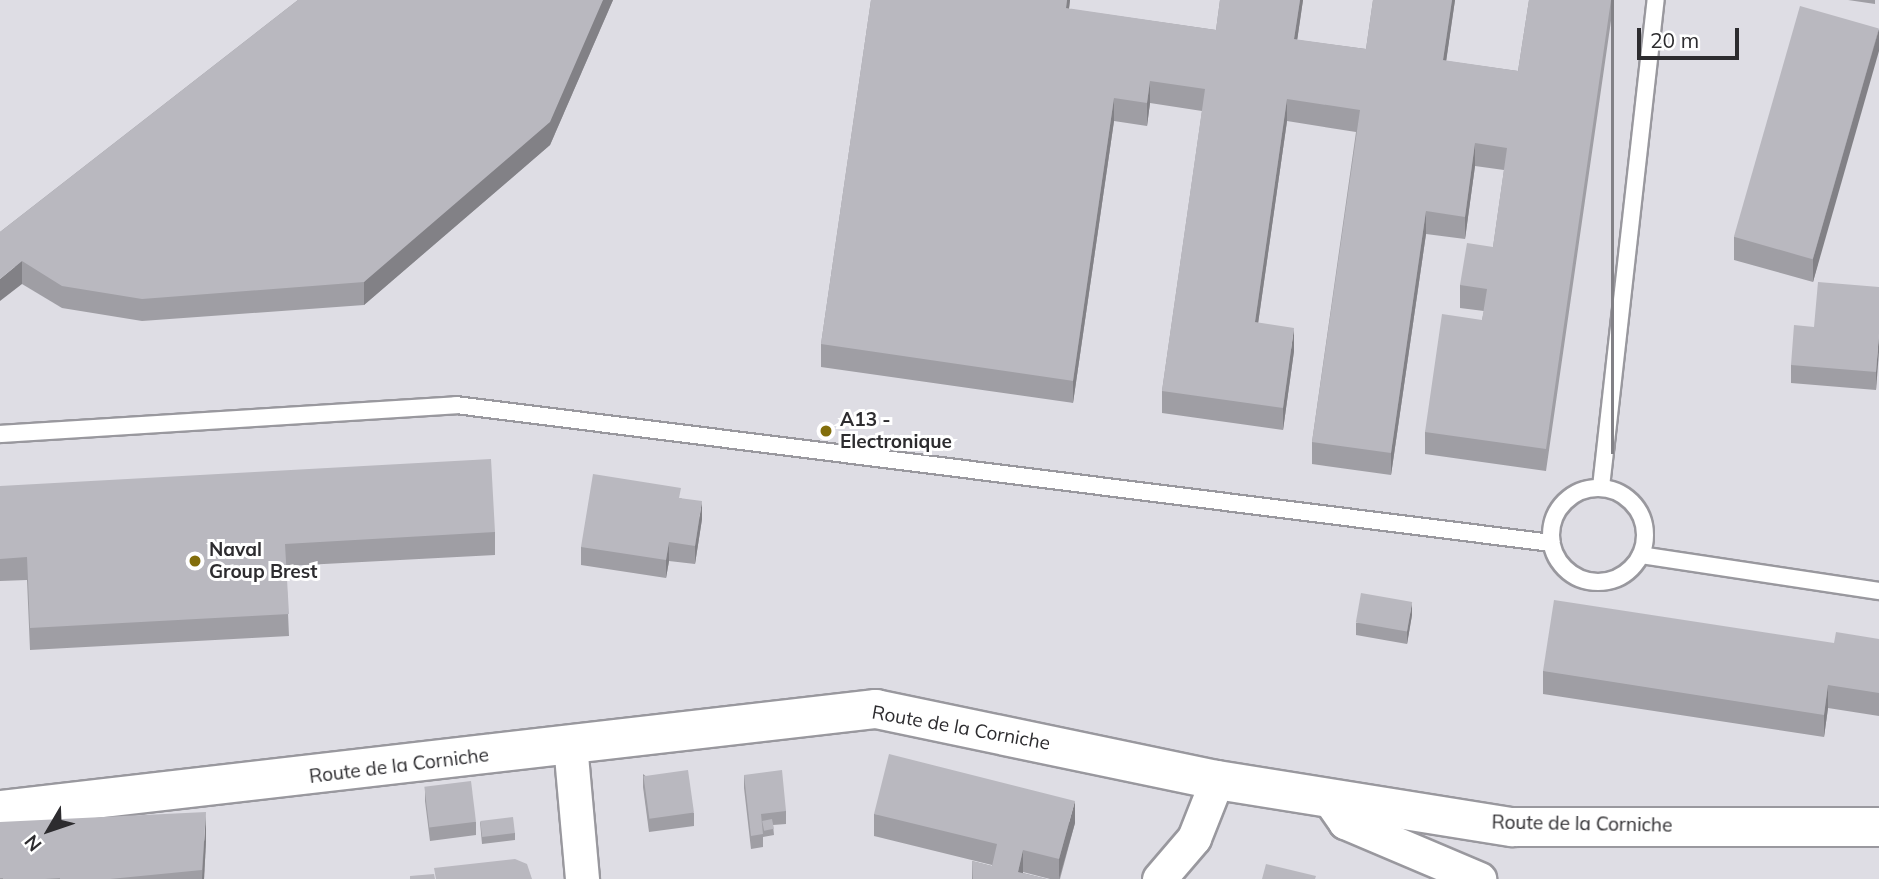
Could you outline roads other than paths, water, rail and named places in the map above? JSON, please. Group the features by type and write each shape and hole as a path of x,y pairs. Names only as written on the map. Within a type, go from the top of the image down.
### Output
{"street":[{"name":"Route de la Corniche","path":"0,810 876,709 1217,780 1512,827 1879,827"},
{"path":"570,744 582,879"},
{"path":"1159,879 1194,838 1217,780"},
{"path":"1327,796 1345,822 1479,879"}],"lane":[{"path":"1601,487 1656,0"},
{"path":"0,434 456,405 1551,543"},
{"path":"1601,487 1636,508 1643,523 1640,555 1622,575 1590,581 1567,571 1551,543 1559,508 1570,496 1601,487"},
{"path":"1640,555 1879,591"}],"place":[{"name":"A13 - Electronique","path":"826,431"},
{"name":"Naval Group Brest","path":"195,561"}]}
